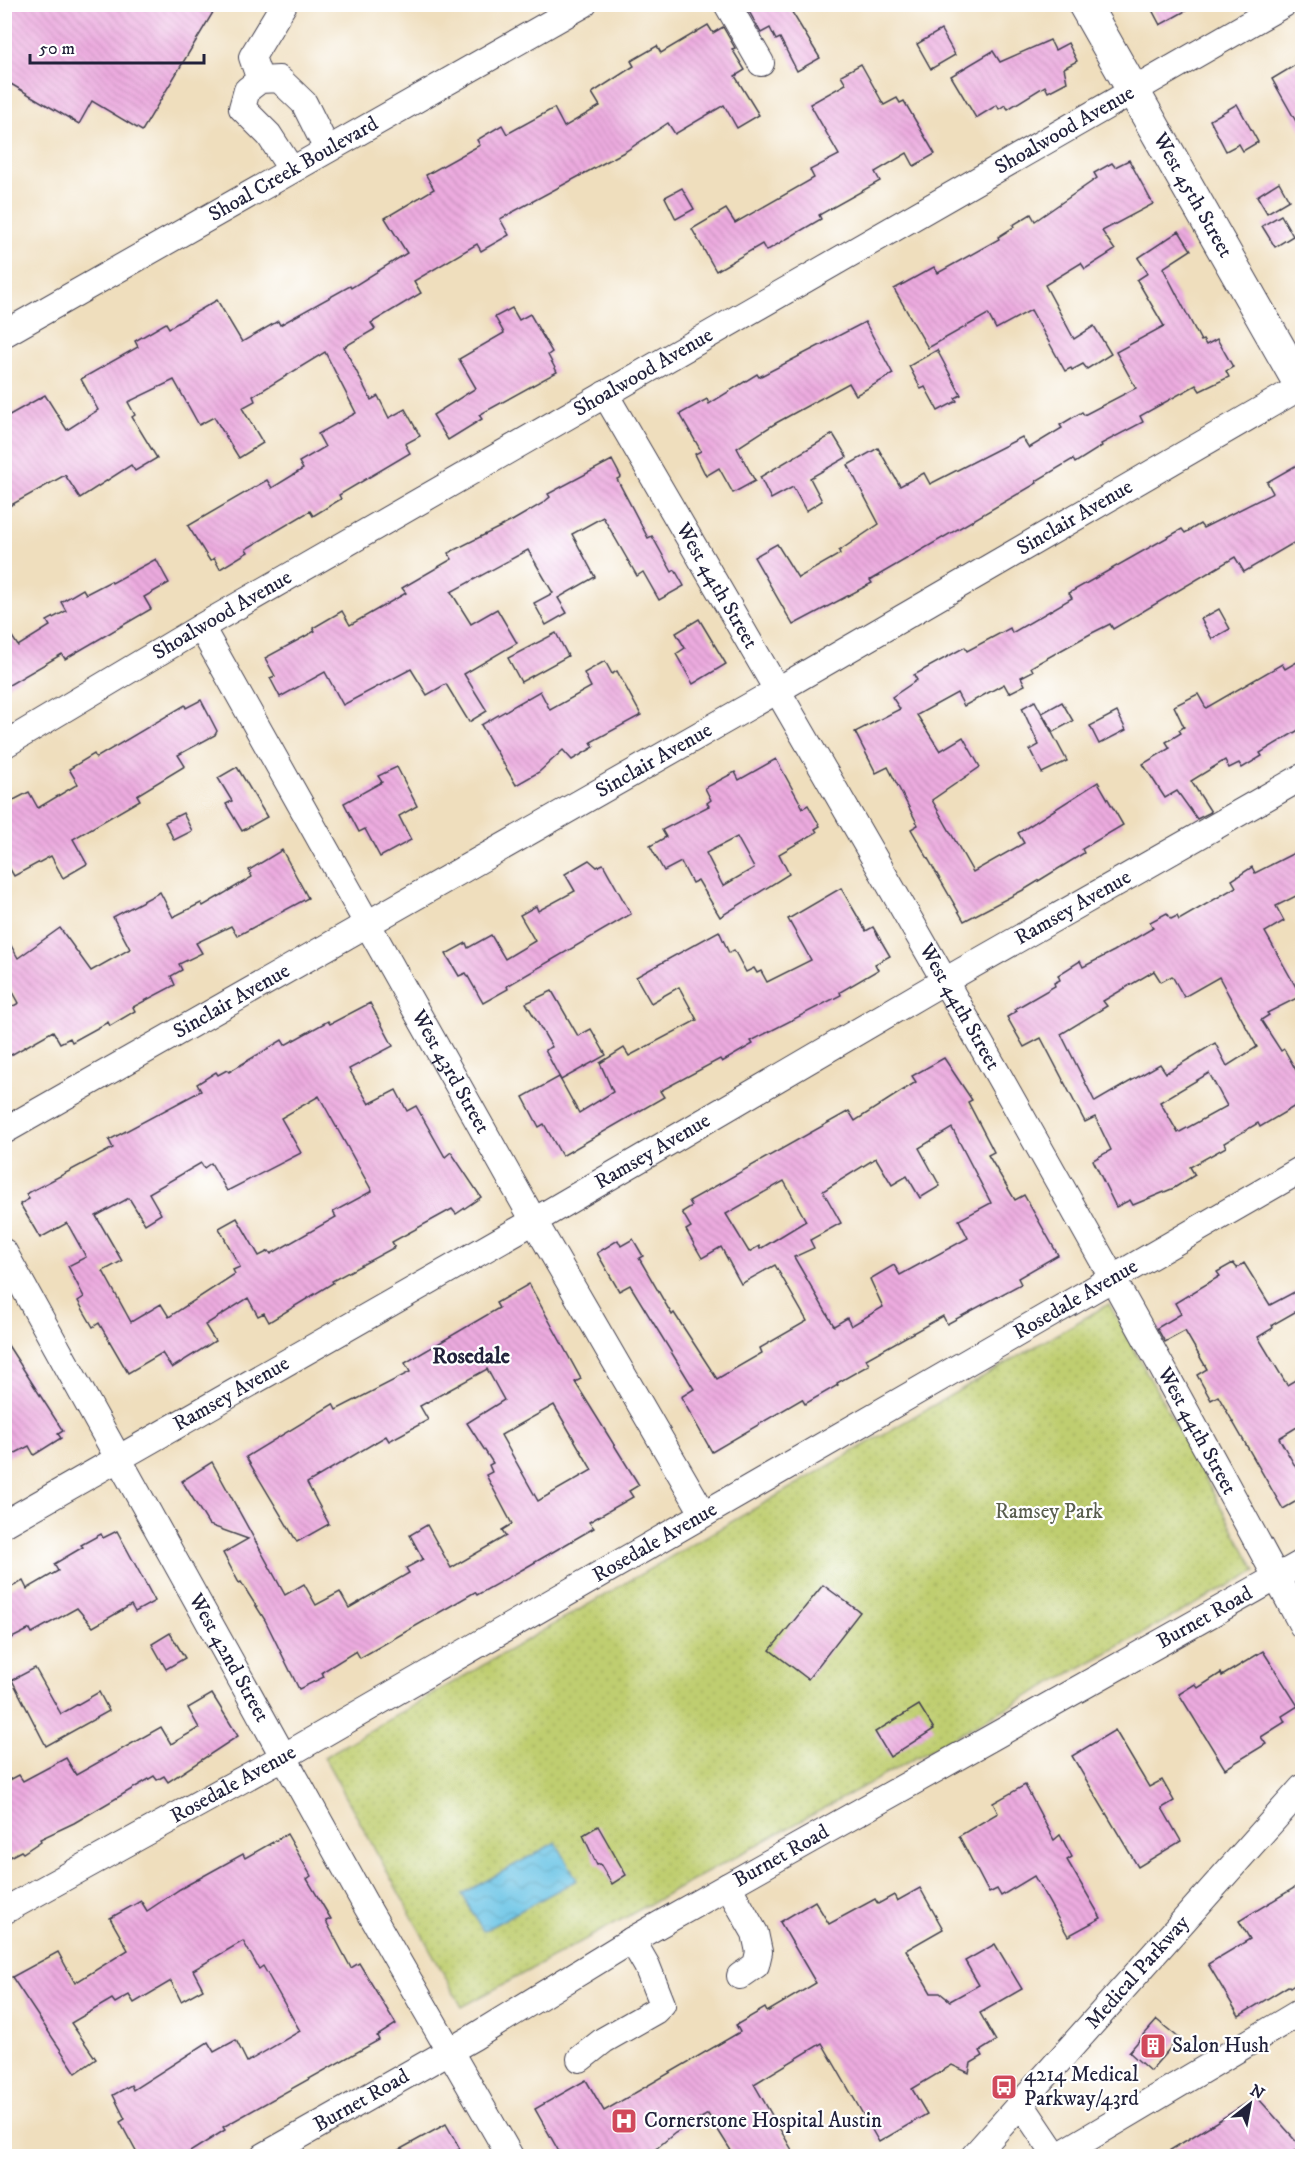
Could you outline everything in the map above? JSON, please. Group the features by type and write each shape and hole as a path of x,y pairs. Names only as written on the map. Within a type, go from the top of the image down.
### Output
{"main road":[{"name":"West 45th Street","path":"1084,4 1302,387"}],"street":[{"path":"260,80 252,57 284,4"},
{"name":"Shoal Creek Boulevard","path":"4,334 327,148 584,4"},
{"path":"727,4 761,63"},
{"name":"Shoalwood Avenue","path":"4,745 201,627 1284,4"},
{"path":"291,169 269,135 242,108 247,90 260,80 279,79 302,100 327,148"},
{"name":"Sinclair Avenue","path":"4,1131 778,690 1302,387"},
{"name":"West 44th Street","path":"605,394 778,690 1114,1278 1302,1625"},
{"name":"West 43rd Street","path":"201,627 534,1221 704,1514"},
{"name":"Ramsey Avenue","path":"4,1524 120,1460 945,981 1302,777"},
{"name":"Rosedale Avenue","path":"4,1911 285,1756 1302,1169"},
{"name":"West 42nd Street","path":"4,1252 510,2157"},
{"name":"Burnet Road","path":"264,2157 450,2051 632,1940 1302,1563"},
{"name":"Medical Parkway","path":"974,2157 1302,1788"},
{"path":"728,1886 758,1944 756,1965 740,1976"},
{"path":"580,2059 604,2040 655,2011 662,2004 647,1966 632,1940"},
{"path":"1021,2104 1057,2157 1302,2012"}],"green space":[{"name":"Ramsey Park","path":"1109,1304 1256,1571 462,2007 324,1757"}],"water":[{"path":"556,1842 577,1880 483,1931 462,1894"}],"building":[{"path":"4,4 218,4 142,131 92,101 79,124 4,80"},
{"path":"745,4 787,4 820,58 797,71 780,38 776,40 770,28 761,33"},
{"path":"1149,4 1198,4 1160,25"},
{"path":"708,25 713,33 723,27 735,48 732,49 745,70 735,76 759,115 737,128 724,105 675,134 668,123 626,151 500,219 509,235 481,251 477,244 414,281 421,293 371,323 375,329 344,347 371,400 378,396 389,418 405,409 420,436 405,444 410,453 339,495 341,499 313,516 310,511 246,549 248,552 220,569 214,558 210,561 188,526 267,480 272,488 303,469 299,462 325,447 318,434 356,413 325,352 253,396 255,401 242,408 263,443 239,458 214,417 199,425 174,380 128,402 135,415 132,417 157,458 135,471 131,465 80,498 65,475 4,509 4,418 45,395 67,430 98,410 81,379 138,347 135,341 166,323 169,328 217,300 242,342 278,321 280,325 350,286 351,288 407,253 385,218 434,189 426,175 480,145 477,140 502,125 507,134 554,108 564,127 600,106 592,93 634,66 631,61 657,46 661,53"},
{"path":"941,30 955,55 931,69 917,44"},
{"path":"1050,40 1055,50 1068,43 1077,61 1064,68 1067,82 1048,92 1045,86 1008,109 1005,105 999,109 997,105 976,118 951,76 993,51 1000,62"},
{"path":"1302,61 1302,132 1272,79"},
{"path":"861,64 884,105 897,98 900,103 904,101 935,154 914,166 907,153 875,172 880,181 819,215 821,219 766,251 762,244 716,271 692,229 726,209 735,223 814,178 810,170 839,155 810,104 846,84 841,75"},
{"path":"1237,104 1258,142 1243,151 1239,144 1226,151 1210,120"},
{"path":"1129,160 1153,204 1102,231 1115,250 1085,269 1081,263 1045,285 1074,339 1094,326 1111,354 1087,369 1083,364 1065,371 1031,310 996,329 988,314 928,348 894,289 934,267 938,273 999,239 998,237 1014,227 1013,225 1031,214 1035,221 1097,178 1094,173 1112,163 1115,167"},
{"path":"1279,182 1289,200 1267,213 1257,196"},
{"path":"682,188 694,209 676,219 665,197"},
{"path":"1281,215 1293,236 1275,247 1262,226"},
{"path":"1179,231 1191,250 1163,268 1201,341 1203,340 1206,345 1217,339 1233,367 1226,371 1229,377 1200,391 1196,385 1140,416 1143,422 1101,444 1102,446 1075,463 1073,459 1036,481 1037,483 870,580 872,583 793,625 754,557 777,544 798,578 840,554 839,551 879,524 848,465 878,448 900,486 924,473 930,484 1022,437 1029,448 1062,428 1060,425 1082,412 1084,415 1136,388 1116,352 1164,326 1137,280 1148,273 1138,258"},
{"path":"512,308 519,320 530,314 552,352 548,355 557,372 479,415 482,419 448,440 433,415 476,388 459,359 504,333 495,317"},
{"path":"865,322 893,374 856,395 849,383 776,423 737,448 755,481 733,493 719,468 706,476 695,454 701,451 680,414 707,399 709,404 757,374 759,377"},
{"path":"937,350 961,395 955,398 957,401 938,411 925,387 921,389 909,366"},
{"path":"833,434 847,457 810,478 822,501 806,511 793,487 771,499 760,477"},
{"path":"612,460 621,477 617,479 648,538 652,536 672,572 675,570 684,586 659,600 643,572 637,576 603,517 572,534 595,577 558,598 567,613 546,625 534,603 553,593 528,550 451,592 471,624 497,609 517,643 464,674 487,711 469,722 446,684 427,695 411,669 343,705 325,672 280,697 270,678 275,676 265,658 315,631 313,628 342,611 350,625 406,593 402,588 452,559 448,553 512,521 543,503 550,497 548,494"},
{"path":"1302,462 1302,538 1244,572 1235,557 1113,629 1110,624 1031,667 1033,671 1021,677 1025,685 1009,693 1004,684 964,706 957,693 917,715 940,751 963,737 980,767 932,800 973,872 1024,843 1018,833 1098,782 1123,825 1082,849 1084,853 1027,888 964,921 911,829 918,825 888,767 876,773 855,732 900,709 892,697 917,680 914,675 965,647 967,651 1010,628 1012,633 1072,598 1069,593 1182,529 1185,533 1200,524 1203,528 1273,493 1267,482"},
{"path":"156,559 169,583 144,597 151,609 65,659 62,654 4,688 4,624 18,646 50,626 47,621 66,611 61,602 83,589 86,594 111,581 112,583"},
{"path":"1219,609 1230,629 1212,639 1201,619"},
{"path":"699,619 726,664 693,684 676,654 685,648 676,633"},
{"path":"556,633 568,656 521,682 508,658"},
{"path":"1302,659 1302,728 1260,753 1262,756 1242,768 1239,763 1229,768 1225,760 1191,781 1211,812 1197,819 1177,791 1165,798 1143,764 1170,748 1166,742 1181,733 1179,730 1184,727 1174,706 1198,694 1206,708 1282,664 1285,669"},
{"path":"605,661 612,674 617,671 641,715 591,742 594,747 572,760 563,750 539,772 516,785 481,725 540,691 550,710 591,687 584,673"},
{"path":"201,700 217,731 215,735 178,755 185,766 137,795 140,800 73,839 87,864 63,878 51,856 14,876 4,859 4,805 29,792 38,808 78,784 69,769 94,754 96,758 185,705 186,708"},
{"path":"1035,701 1067,761 1042,773 1030,750 1039,745 1022,708"},
{"path":"1062,702 1073,721 1053,732 1042,713"},
{"path":"1117,712 1126,730 1099,744 1090,726"},
{"path":"776,759 803,808 808,805 820,826 815,829 817,832 779,854 789,874 720,917 698,880 692,883 681,862 664,871 650,846 666,837 662,830 709,806 707,803 711,800 705,788 735,772 739,780","holes":["737,837 754,868 723,886 706,853"]},
{"path":"237,767 267,817 242,831 226,804 232,801 218,778"},
{"path":"397,767 417,806 399,816 411,840 380,857 365,829 359,832 344,803 382,782 378,776"},
{"path":"183,813 192,831 174,840 165,822"},
{"path":"1302,849 1302,893 1276,906 1284,921 1265,932 1301,996 1267,1013 1269,1015 1261,1020 1281,1051 1284,1049 1302,1081 1302,1102 1260,1127 1258,1123 1224,1143 1226,1147 1190,1167 1195,1175 1174,1188 1133,1205 1130,1200 1116,1207 1093,1160 1111,1150 1095,1117 1085,1122 1041,1038 1024,1047 1007,1017 1017,1011 1015,1009 1055,986 1054,983 1060,980 1058,975 1080,961 1083,967 1114,951 1153,928 1150,922 1167,913 1171,919 1177,916 1179,920 1236,887 1232,880 1252,867 1255,873","holes":["1154,971 1161,982 1172,976 1184,997 1219,977 1257,1047 1227,1066 1215,1043 1166,1073 1160,1064 1095,1102 1061,1034 1107,1006 1103,1001","1209,1073 1227,1106 1178,1133 1160,1102"]},
{"path":"282,850 308,898 237,936 231,926 196,943 202,953 179,964 182,970 171,976 175,985 133,1007 135,1011 110,1026 108,1022 72,1042 70,1038 60,1043 53,1031 4,1059 4,1011 19,1003 4,976 4,933 18,958 60,928 91,971 130,949 113,917 160,892 173,917 201,903 203,906 252,877 249,870"},
{"path":"589,860 597,867 603,864 631,914 507,986 508,989 483,1003 466,973 459,976 446,954 466,943 468,948 491,935 505,959 535,941 520,915 536,906 538,911 575,891 565,874"},
{"path":"841,888 866,931 873,927 890,956 875,964 878,970 840,992 841,995 751,1041 753,1044 722,1062 720,1059 660,1091 664,1097 562,1156 544,1124 539,1127 523,1097 559,1077 579,1113 613,1092 600,1063 624,1048 629,1056 697,1020 679,987 651,1003 636,977 719,931 729,953 734,950 746,972 754,968 757,973 761,971 767,982 811,960 788,919"},
{"path":"552,991 578,1036 591,1029 606,1055 561,1080 545,1050 552,1047 526,1003"},
{"path":"370,1003 393,1046 349,1069 369,1104 396,1090 407,1111 416,1106 445,1157 451,1152 481,1197 456,1214 452,1209 392,1242 395,1247 332,1281 333,1283 269,1322 264,1313 258,1316 248,1298 205,1325 215,1341 172,1368 162,1353 128,1373 99,1323 93,1327 78,1301 84,1297 68,1266 86,1257 67,1223 40,1238 20,1204 29,1199 26,1194 113,1148 109,1140 201,1091 197,1084 216,1072 218,1075 227,1070 229,1072 282,1040 285,1045 328,1021 330,1024","holes":["319,1096 372,1191 333,1212 336,1217 271,1254 269,1251 259,1256 237,1218 219,1228 240,1267 233,1270 235,1274 169,1317 161,1304 131,1322 103,1271 122,1261 96,1216 129,1198 145,1224 161,1214 149,1193 201,1163 204,1168 211,1163 227,1191 301,1153 281,1118"]},
{"path":"944,1058 972,1100 968,1102 994,1152 988,1155 1015,1200 1024,1195 1058,1255 1018,1278 1021,1284 947,1324 943,1316 866,1359 869,1365 837,1383 838,1385 805,1404 802,1399 712,1452 681,1397 694,1389 630,1285 619,1291 597,1253 618,1240 621,1246 633,1239 643,1256 639,1258 672,1315 674,1313 717,1379 762,1353 760,1348 807,1321 775,1265 741,1284 721,1247 702,1258 686,1230 691,1227 682,1212 692,1206 689,1201 849,1111 855,1121 916,1082 912,1076","holes":["952,1128 991,1203 959,1220 968,1238 900,1275 894,1265 870,1279 883,1307 851,1326 847,1318 834,1326 794,1257 814,1248 810,1240 841,1223 823,1191 876,1158 892,1185 907,1176 920,1198 940,1186 919,1148","784,1181 806,1221 760,1249 759,1246 749,1252 726,1214"]},
{"path":"1233,1263 1237,1268 1244,1263 1270,1305 1302,1288 1302,1308 1272,1325 1273,1328 1258,1337 1287,1385 1302,1376 1302,1424 1279,1438 1302,1478 1302,1498 1283,1509 1218,1396 1211,1400 1197,1375 1207,1369 1185,1331 1165,1342 1157,1328 1181,1314 1175,1303 1220,1276 1217,1272"},
{"path":"529,1284 581,1379 575,1382 639,1485 629,1491 633,1497 589,1522 594,1528 525,1568 477,1595 475,1592 360,1658 356,1651 322,1672 324,1677 299,1689 265,1620 241,1582 239,1583 223,1553 248,1539 209,1525 182,1481 212,1462 285,1595 304,1584 316,1605 340,1592 349,1608 409,1573 406,1568 423,1559 410,1535 427,1525 451,1568 506,1536 502,1530 512,1524 486,1475 492,1472 489,1465 493,1463 467,1423 504,1400 487,1369 420,1406 428,1420 389,1441 386,1436 307,1483 329,1524 297,1542 246,1457 333,1404 336,1410 410,1372 405,1363 499,1308 496,1303","holes":["554,1405 592,1470 538,1501 501,1435"]},
{"path":"4,1339 63,1431 58,1434 61,1438 34,1455 29,1446 4,1459"},
{"path":"117,1531 155,1601 135,1612 131,1605 93,1627 77,1608 32,1633 30,1629 4,1642 4,1591 23,1581 27,1589 58,1571 54,1564 83,1547 81,1545 101,1534 103,1538"},
{"path":"823,1585 860,1612 808,1679 770,1650"},
{"path":"170,1633 185,1658 166,1669 152,1644"},
{"path":"1263,1651 1298,1706 1282,1716 1285,1722 1261,1737 1266,1744 1225,1769 1179,1694 1195,1684 1198,1688 1221,1673 1222,1676"},
{"path":"35,1668 61,1714 99,1692 109,1711 46,1746 12,1680"},
{"path":"212,1694 238,1736 168,1782 164,1776 157,1780 154,1776 74,1823 40,1839 41,1841 23,1853 21,1851 4,1860 4,1783 19,1775 23,1781 66,1758 76,1775 161,1727 171,1744 199,1728 188,1708"},
{"path":"919,1705 934,1729 890,1757 875,1732"},
{"path":"1115,1730 1149,1787 1162,1780 1174,1801 1162,1808 1181,1841 1138,1867 1072,1756"},
{"path":"1025,1785 1054,1840 1060,1835 1072,1857 1067,1860 1101,1918 1068,1936 1034,1876 1001,1896 997,1889 989,1893 959,1836 998,1813 993,1803"},
{"path":"598,1826 626,1875 612,1884 600,1864 597,1865 583,1835"},
{"path":"287,1834 311,1876 307,1879 331,1919 326,1921 351,1968 359,1963 396,2024 377,2036 379,2040 223,2127 225,2130 182,2157 139,2157 120,2122 125,2119 113,2095 131,2085 133,2090 208,2042 214,2052 236,2040 247,2062 300,2031 263,1966 259,1969 243,1941 193,1970 203,1989 181,2001 171,1981 134,2003 129,1995 115,2003 112,1999 71,2023 96,2059 76,2073 12,1977 58,1952 75,1983 128,1950 110,1918 141,1901 147,1911 180,1889 243,1854 245,1858"},
{"path":"1302,1883 1302,1980 1239,2016 1208,1964 1250,1939 1239,1921"},
{"path":"920,1888 943,1929 906,1950 931,1993 940,1993 950,2001 979,1985 965,1961 995,1944 1022,1989 980,2013 996,2041 980,2051 983,2056 971,2063 969,2073 952,2065 912,2089 927,2114 879,2142 822,2043 754,2084 796,2157 735,2157 708,2114 675,2133 646,2157 562,2157 535,2109 586,2080 604,2111 740,2032 736,2025 765,2008 767,2012 816,1983 780,1922 815,1901 829,1924 875,1899 878,1904 894,1895 897,1901"},
{"name":"Salon Hush","path":"1157,2020 1179,2038 1150,2071 1129,2052"},
{"path":"1257,2097 1302,2147 1286,2157 1159,2157"},
{"path":"446,2124 460,2149 446,2157 386,2157"}],"place":[{"name":"Salon Hush","path":"1153,2046"},
{"name":"4214 Medical Parkway/43rd","path":"1004,2087"},
{"name":"Cornerstone Hospital Austin","path":"624,2121"}],"district":[{"name":"Rosedale","path":"471,1356"}]}
